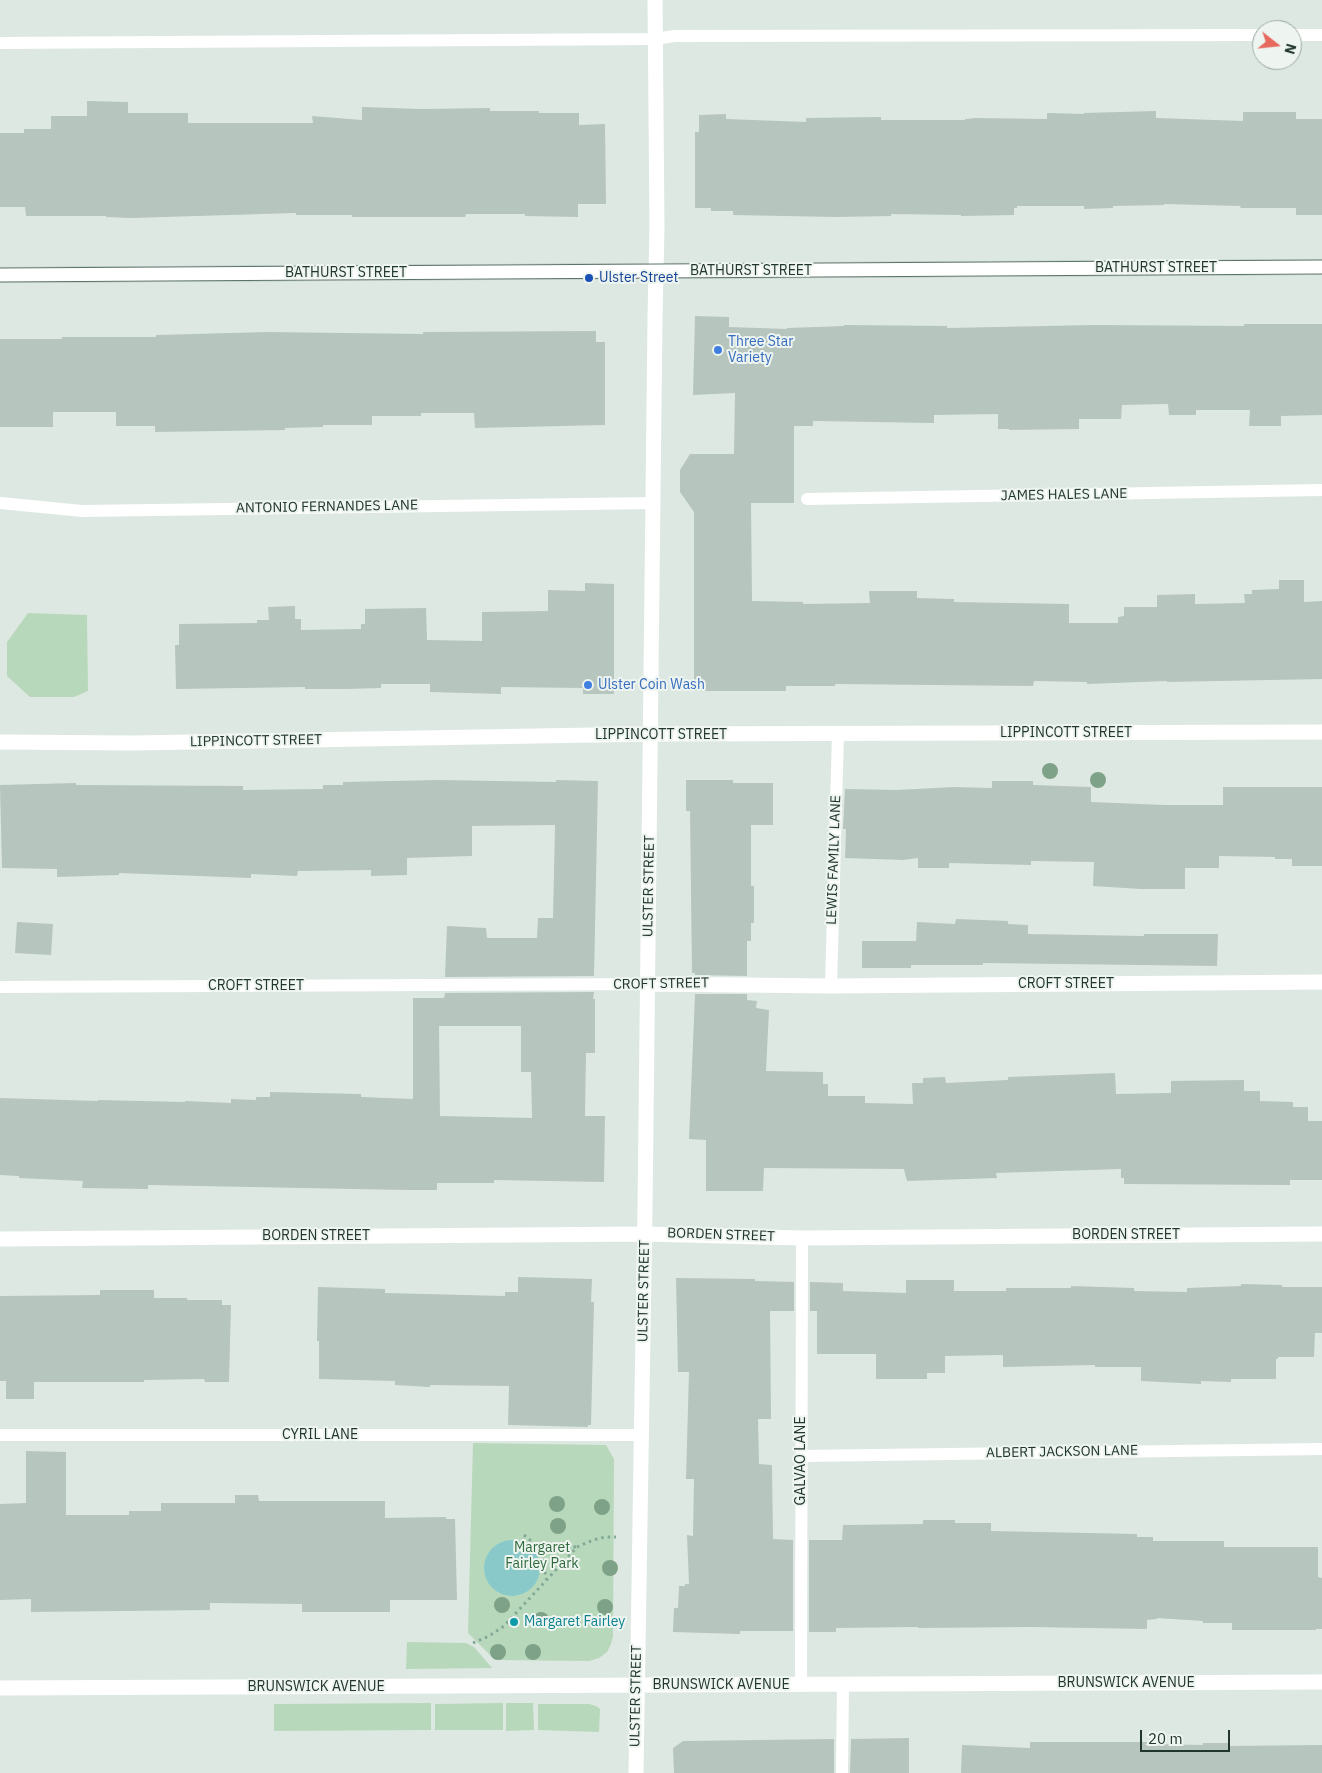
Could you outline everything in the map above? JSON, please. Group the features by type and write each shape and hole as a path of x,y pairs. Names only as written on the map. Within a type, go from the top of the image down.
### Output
{"street":[{"name":"ULSTER STREET","path":"636,1773 645,1234 657,227 655,0"},
{"name":"BATHURST STREET","path":"0,275 1322,267"},
{"name":"LIPPINCOTT STREET","path":"0,742 133,743 650,734 1322,732"},
{"name":"CROFT STREET","path":"648,984 831,986 1322,982"},
{"name":"BORDEN STREET","path":"0,1239 645,1234 802,1238 1322,1234"},
{"name":"BRUNSWICK AVENUE","path":"0,1688 1322,1682"}],"lane":[{"path":"0,43 655,38 674,36 1252,35"},
{"path":"1302,35 1322,35"},
{"name":"JAMES HALES LANE","path":"807,499 1322,490"},
{"name":"ANTONIO FERNANDES LANE","path":"0,503 82,511 654,503"},
{"name":"LEWIS FAMILY LANE","path":"831,986 838,734"},
{"name":"CROFT STREET","path":"0,988 648,984"},
{"name":"GALVAO LANE","path":"801,1685 802,1238"},
{"name":"CYRIL LANE","path":"0,1435 641,1435"},
{"name":"ALBERT JACKSON LANE","path":"801,1456 1322,1449"},
{"path":"842,1773 843,1684"}],"path":[{"path":"524,1535 542,1550 546,1580"},
{"path":"473,1643 489,1636 504,1626 577,1547 605,1537 620,1537"},
{"path":"542,1550 555,1545 577,1547"}],"green space":[{"path":"28,613 87,615 88,691 74,697 30,697 7,676 7,642"},
{"name":"Margaret Fairley Park","path":"473,1443 606,1445 614,1459 613,1636 607,1652 599,1658 589,1661 495,1660 468,1633"},
{"path":"407,1642 466,1643 474,1647 492,1668 406,1669"},
{"path":"431,1703 431,1730 274,1731 274,1704"},
{"path":"503,1703 503,1730 435,1730 435,1704"},
{"path":"506,1703 533,1703 534,1730 506,1731"},
{"path":"538,1704 589,1704 596,1706 600,1709 599,1732 538,1730"}],"water":[{"path":"512,1540 527,1545 535,1553 540,1568 535,1583 527,1591 512,1596 497,1591 489,1583 484,1568 489,1553 497,1545"}],"building":[{"path":"87,101 128,102 128,113 188,113 188,123 313,123 312,116 362,120 362,107 422,109 490,108 490,111 579,113 579,125 605,124 606,204 578,204 578,217 525,216 525,214 466,214 465,217 352,217 352,215 296,215 296,213 131,218 106,216 26,216 25,207 0,207 0,133 24,133 24,129 51,129 51,116 87,116"},
{"path":"1156,111 1156,118 1243,121 1243,112 1296,112 1296,119 1322,119 1322,215 1296,215 1296,208 1240,208 1241,206 1164,204 1084,209 1084,206 1017,206 1017,208 1014,208 1014,215 961,216 891,214 891,216 836,217 733,215 733,211 711,211 711,208 695,208 695,132 699,132 699,115 726,114 726,119 806,122 806,118 881,117 881,120 1047,119 1047,113 1084,114"},
{"path":"695,316 729,317 729,327 787,329 844,325 947,326 947,328 1322,324 1322,415 1281,416 1281,426 1249,426 1250,410 1196,410 1196,415 1169,415 1168,404 1122,405 1121,419 1079,419 1079,429 998,429 998,414 934,415 934,423 813,421 813,426 794,426 794,503 751,503 752,601 803,602 803,604 870,603 869,591 917,591 917,598 954,599 954,602 1069,604 1069,623 1118,623 1118,617 1124,616 1124,607 1157,607 1157,595 1195,594 1195,604 1245,603 1244,594 1252,594 1252,590 1279,589 1279,580 1304,580 1304,602 1322,601 1322,679 1087,684 1087,682 1034,681 1033,686 835,684 835,686 786,686 786,691 694,691 694,512 680,492 680,470 690,454 734,454 735,393 693,395"},
{"path":"596,331 596,342 605,342 605,425 475,428 474,413 421,413 421,416 372,416 372,425 323,425 323,427 285,428 285,430 155,432 155,426 116,426 116,412 53,412 53,427 0,427 0,339 156,337 156,335 267,332 423,334 423,332"},
{"path":"585,583 614,584 614,694 583,694 583,688 501,687 501,694 430,692 430,684 381,684 381,688 345,689 305,689 305,687 176,689 175,645 179,645 179,624 257,623 257,620 269,620 268,607 295,606 295,619 301,619 301,630 361,629 361,624 365,624 365,609 426,608 427,640 482,641 482,612 548,611 548,590 585,591"},
{"path":"439,780 598,781 594,976 445,977 447,926 486,928 487,938 537,938 538,918 553,918 555,825 472,826 472,856 407,858 407,875 371,876 371,870 298,871 297,876 251,874 251,878 119,873 119,875 57,877 57,869 2,868 0,785 76,783 76,785 243,786 243,790 323,789 323,785 343,785 343,782"},
{"path":"686,780 733,780 733,783 773,783 773,825 751,825 751,886 754,886 754,923 751,923 751,941 747,941 747,976 695,975 695,973 692,973 690,811 686,811"},
{"path":"992,781 1033,781 1033,785 1091,787 1091,802 1165,805 1223,805 1223,787 1322,787 1322,866 1292,866 1292,859 1275,859 1275,857 1219,856 1219,868 1185,868 1185,889 1141,889 1093,886 1094,862 1031,861 1031,865 949,863 949,868 918,868 918,858 903,860 845,858 846,829 843,829 845,789 992,788"},
{"path":"956,919 1008,921 1008,924 1028,925 1028,934 1144,936 1144,934 1218,934 1217,966 983,963 983,965 911,965 911,968 862,968 862,941 916,941 917,922 955,924"},
{"path":"17,922 53,924 51,955 15,953"},
{"path":"594,992 595,1053 586,1053 585,1116 605,1116 604,1182 494,1180 494,1183 437,1183 437,1190 148,1185 148,1189 82,1188 83,1181 19,1178 19,1176 0,1175 0,1098 231,1103 231,1099 256,1100 256,1097 270,1097 270,1092 361,1094 361,1097 413,1099 413,998 444,998 445,993","holes":["439,1026 521,1026 521,1072 531,1072 532,1118 440,1116"]},
{"path":"695,994 747,994 747,1000 757,1001 756,1008 769,1010 766,1071 823,1072 823,1084 828,1084 828,1096 865,1096 865,1103 913,1104 912,1083 923,1083 923,1078 945,1077 946,1083 1008,1080 1008,1077 1115,1073 1116,1094 1171,1093 1171,1081 1244,1080 1244,1091 1260,1091 1260,1101 1293,1102 1293,1107 1308,1107 1308,1121 1322,1121 1322,1180 1290,1180 1290,1185 1124,1184 1124,1178 1121,1178 1121,1169 996,1173 997,1178 907,1181 904,1169 764,1168 763,1191 706,1191 706,1140 689,1139"},
{"path":"518,1277 592,1279 591,1302 594,1302 591,1425 588,1425 588,1427 508,1425 509,1386 430,1385 430,1387 395,1385 395,1381 319,1379 319,1341 317,1341 318,1287 385,1289 385,1293 505,1296 505,1292 518,1292"},
{"path":"676,1278 755,1279 755,1281 794,1282 794,1311 770,1311 771,1419 758,1419 759,1464 772,1465 773,1539 793,1540 793,1631 740,1631 740,1634 673,1632 674,1608 678,1608 679,1586 689,1584 687,1535 693,1536 694,1479 686,1479 689,1372 678,1372"},
{"path":"906,1280 954,1280 954,1291 1006,1291 1006,1288 1071,1288 1071,1286 1134,1288 1134,1291 1187,1292 1187,1288 1241,1286 1241,1284 1322,1287 1322,1333 1315,1333 1314,1357 1278,1357 1276,1359 1276,1379 1231,1379 1231,1382 1201,1381 1201,1384 1141,1381 1141,1367 1095,1367 1095,1365 1003,1367 1003,1355 945,1356 945,1373 927,1373 927,1379 876,1379 876,1354 817,1354 817,1311 810,1311 810,1282 843,1283 843,1291 906,1293"},
{"path":"100,1290 154,1290 154,1298 222,1300 222,1305 231,1305 229,1382 205,1382 204,1379 144,1380 144,1382 34,1382 34,1399 6,1399 6,1381 0,1381 0,1296 100,1295"},
{"path":"26,1451 66,1452 66,1515 129,1515 129,1511 161,1511 161,1503 235,1503 235,1495 258,1495 259,1501 385,1501 385,1518 446,1517 446,1519 455,1519 457,1600 390,1600 390,1612 302,1612 302,1604 210,1603 210,1610 31,1612 31,1599 0,1600 0,1504 26,1503"},
{"path":"923,1520 955,1520 955,1523 991,1523 991,1531 1137,1534 1137,1537 1153,1537 1153,1541 1224,1541 1224,1547 1318,1547 1318,1577 1322,1578 1322,1629 1232,1630 1232,1623 1203,1623 1203,1621 1157,1618 1147,1620 1147,1629 918,1627 836,1628 836,1632 809,1632 809,1540 842,1540 843,1525 923,1524"},
{"path":"909,1738 909,1773 850,1773 851,1739"},
{"path":"834,1739 834,1773 674,1773 673,1748 683,1741"},
{"path":"1030,1742 1154,1742 1154,1744 1203,1745 1203,1743 1229,1743 1229,1746 1322,1745 1322,1773 961,1773 962,1745 1030,1748"}],"tram line":[{"path":"0,268 1322,260"},
{"path":"0,282 1322,274"}],"place":[{"name":"Ulster Street","path":"589,278"},
{"name":"Three Star Variety","path":"718,350"},
{"name":"Ulster Coin Wash","path":"588,685"},
{"name":"Margaret Fairley","path":"514,1622"}]}
